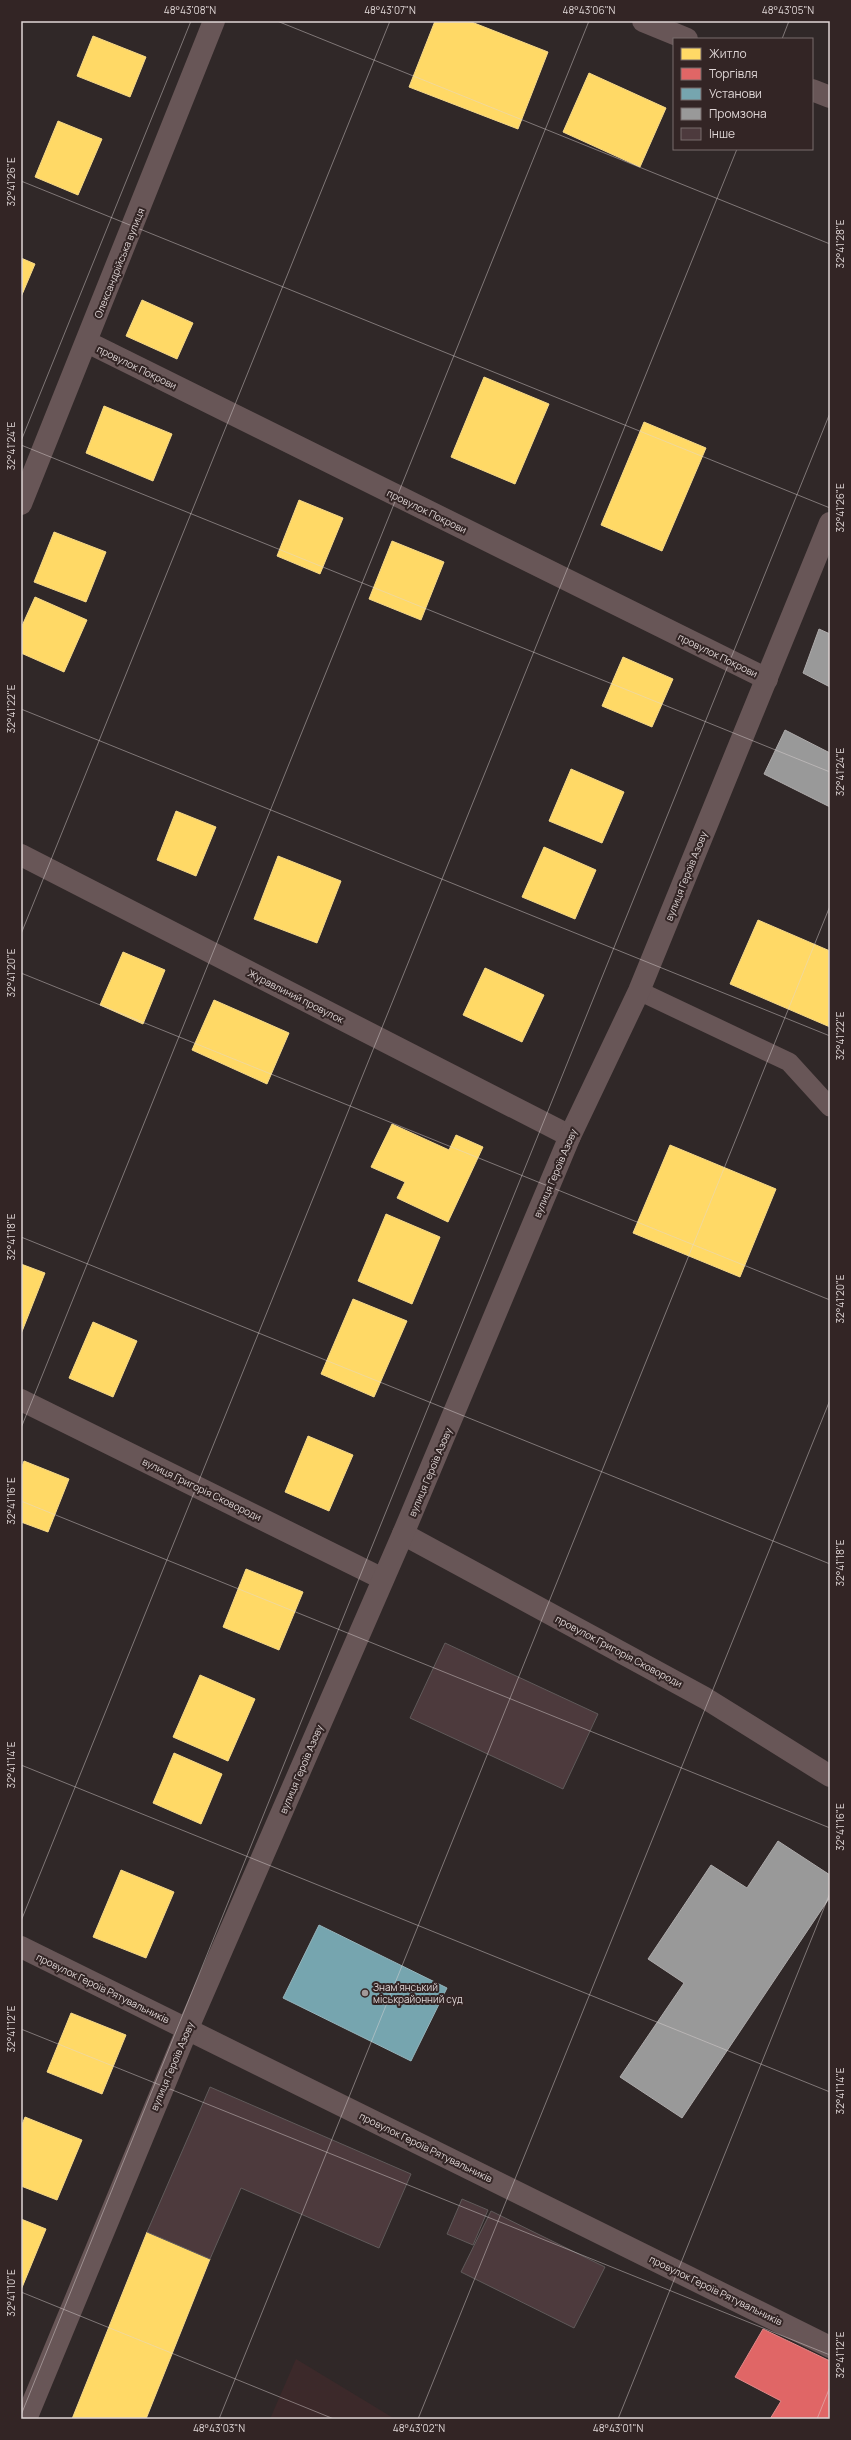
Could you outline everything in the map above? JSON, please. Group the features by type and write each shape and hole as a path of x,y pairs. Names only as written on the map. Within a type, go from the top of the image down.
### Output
{"street":[{"name":"Олександрійська вулиця","path":"21,504 214,21"},
{"path":"643,21 685,38"},
{"path":"813,90 830,97"},
{"name":"провулок Покрови","path":"87,342 767,679"},
{"name":"вулиця Героїв Азову","path":"26,2419 187,2030 403,1534 570,1136 639,991 830,523"},
{"name":"Журавлиний провулок","path":"21,855 570,1136"},
{"name":"вулиця Григорія Сковороди","path":"21,1400 383,1579"},
{"name":"провулок Григорія Сковороди","path":"403,1534 705,1698 830,1776"},
{"name":"провулок Героїв Рятувальників","path":"21,1947 830,2347"}],"lane":[{"path":"639,991 789,1062 830,1107"}],"shaded area":[{"path":"296,2359 395,2419 270,2419"}],"building: Житло":[{"path":"435,21 469,21 548,52 518,129 409,87"},
{"path":"93,36 146,57 130,97 77,76"},
{"path":"589,73 666,108 640,167 563,132"},
{"path":"58,121 102,139 78,195 35,177"},
{"path":"21,258 35,264 21,297"},
{"path":"142,300 193,323 177,359 126,336"},
{"path":"484,377 549,404 515,484 451,457"},
{"path":"104,406 172,434 153,481 86,453"},
{"path":"644,422 706,448 662,551 601,525"},
{"path":"299,500 343,518 320,574 277,556"},
{"path":"54,532 106,552 86,602 34,582"},
{"path":"392,541 444,562 421,620 369,599"},
{"path":"35,597 87,620 64,672 21,653 21,628"},
{"path":"623,657 673,679 652,727 602,706"},
{"path":"571,769 624,792 602,843 549,821"},
{"path":"176,811 216,827 196,876 157,860"},
{"path":"544,847 596,870 575,919 522,897"},
{"path":"278,856 341,881 317,943 254,919"},
{"path":"758,920 830,951 830,1027 730,984"},
{"path":"123,952 165,970 143,1024 100,1005"},
{"path":"485,968 544,995 522,1042 463,1015"},
{"path":"214,1000 289,1033 267,1084 192,1050"},
{"path":"392,1124 449,1150 456,1135 483,1147 448,1222 397,1198 405,1182 371,1167"},
{"path":"670,1145 776,1189 740,1277 633,1233"},
{"path":"386,1214 440,1237 412,1304 358,1281"},
{"path":"21,1264 45,1273 21,1334"},
{"path":"353,1299 407,1321 374,1397 321,1374"},
{"path":"93,1322 137,1341 113,1397 69,1378"},
{"path":"308,1436 353,1455 329,1511 285,1492"},
{"path":"24,1461 69,1479 48,1532 21,1522 21,1469"},
{"path":"246,1569 303,1592 279,1650 223,1627"},
{"path":"200,1675 255,1699 228,1761 173,1737"},
{"path":"174,1753 222,1774 201,1824 153,1803"},
{"path":"121,1870 174,1892 146,1958 93,1937"},
{"path":"71,2013 126,2035 102,2094 47,2072"},
{"path":"25,2117 82,2140 57,2200 21,2186 21,2127"},
{"path":"21,2219 46,2229 21,2290"},
{"path":"147,2232 210,2259 146,2419 72,2419"}],"building: Торгівля":[{"path":"763,2329 830,2361 830,2419 770,2419 781,2401 735,2377"}],"building: Установи":[{"name":"Знам'янський міськрайонний суд","path":"319,1925 447,1988 411,2061 283,1998"}],"building: Промзона":[{"path":"819,629 830,634 830,687 803,673"},
{"path":"785,730 830,753 830,807 764,774"},
{"path":"778,1841 830,1875 830,1897 682,2118 620,2077 684,1983 648,1959 711,1865 747,1888"}],"building: Інше":[{"path":"445,1643 598,1714 563,1789 410,1718"},
{"path":"210,2087 411,2174 379,2248 241,2188 210,2259 147,2232"},
{"path":"462,2199 488,2210 473,2245 447,2234"},
{"path":"491,2211 605,2267 574,2328 461,2272"}],"place":[{"name":"Знам'янський міськрайонний суд","path":"365,1993"}]}
